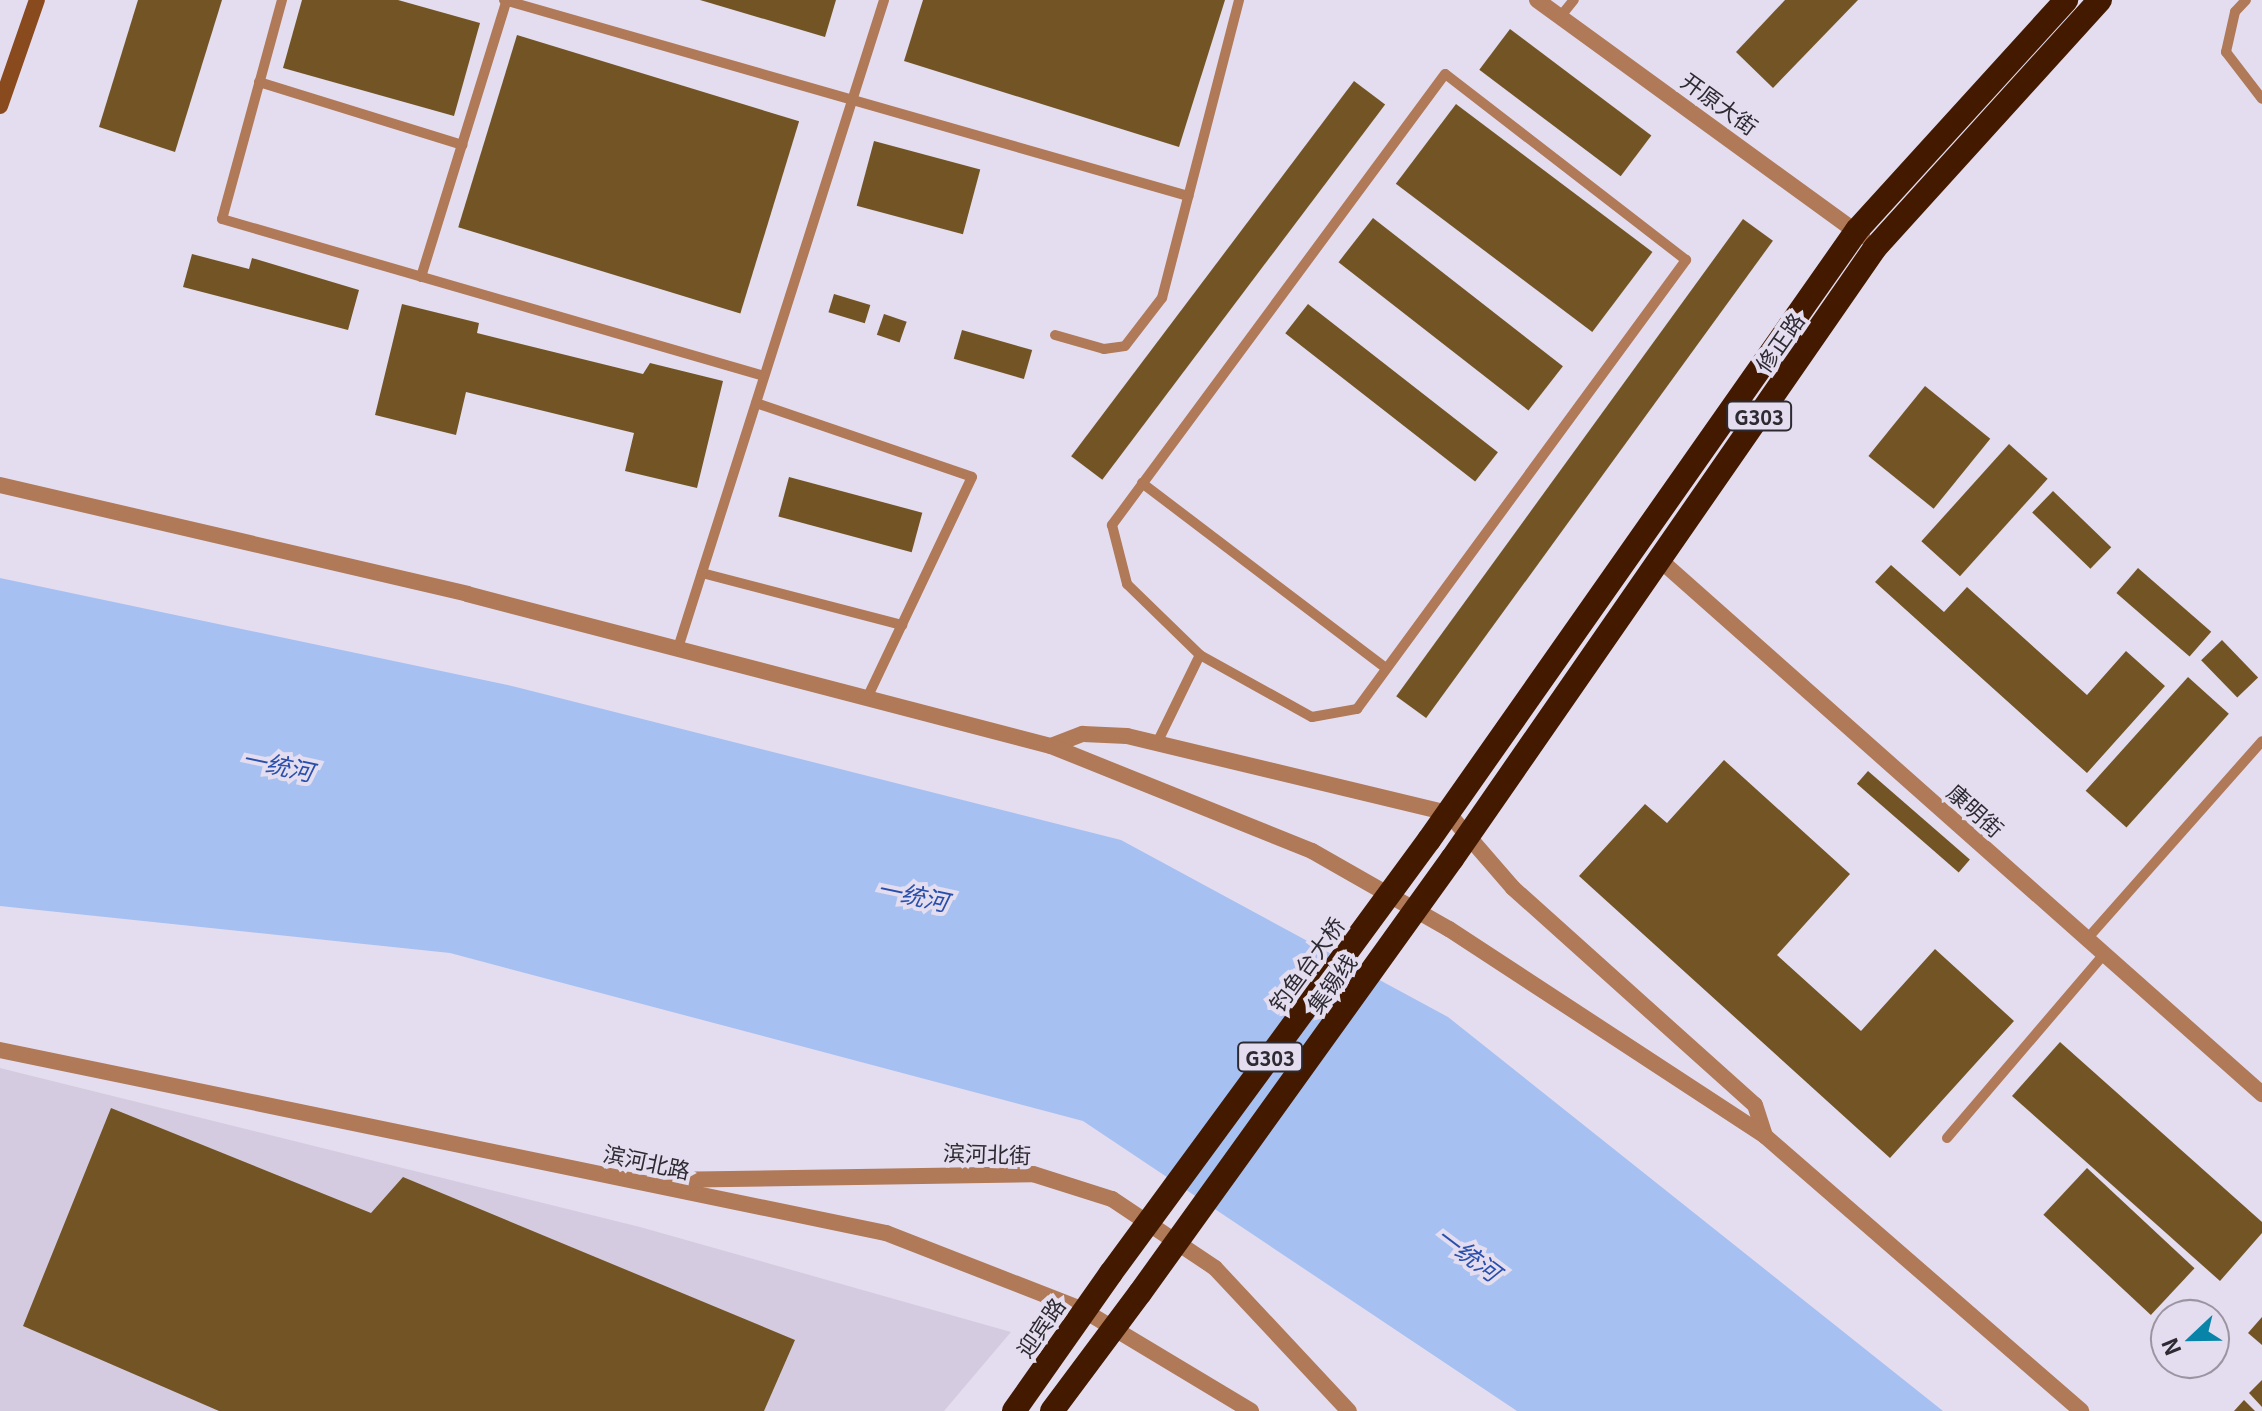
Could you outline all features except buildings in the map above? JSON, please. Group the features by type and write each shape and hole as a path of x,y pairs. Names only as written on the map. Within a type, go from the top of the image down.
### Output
{"highway":[{"name":"修正路","path":"1448,813 1857,230 2066,0"},
{"name":"修正路","path":"1452,859 1875,248 2100,0"},
{"name":"钓鱼台大桥","path":"1111,1273 1448,813"},
{"name":"集锡线","path":"1116,1328 1452,859"},
{"name":"迎宾路","path":"1014,1411 1111,1273"},
{"name":"G303","path":"1052,1411 1116,1328"}],"street":[{"path":"0,106 37,0"},
{"name":"开原大街","path":"1537,0 1857,230 1875,248"},
{"path":"0,485 678,648 1051,746 1312,851 1444,926 1765,1136 2081,1411"},
{"name":"康明街","path":"1660,560 2262,1094"},
{"path":"1051,746 1083,734 1157,743 1448,813 1472,833 1513,888 1755,1105 1765,1136"},
{"name":"滨河北路","path":"0,1050 886,1233 1083,1310 1251,1411"},
{"name":"滨河北街","path":"634,1181 1033,1174 1112,1199 1215,1268 1349,1411"}],"lane":[{"path":"282,0 222,219 764,376"},
{"path":"421,277 506,0 1188,196"},
{"path":"678,648 884,0"},
{"path":"1055,335 1104,349 1125,346 1162,298 1239,0"},
{"path":"1561,16 1574,0"},
{"path":"2246,0 2235,12 2226,52 2262,99"},
{"path":"1445,74 1686,260 1357,709 1312,717 1200,655 1127,584 1112,525 1445,74"},
{"path":"259,82 462,145"},
{"path":"756,403 972,477 868,696"},
{"path":"1142,483 1386,668"},
{"path":"702,573 902,625"},
{"path":"1157,743 1200,655"},
{"path":"2087,939 2262,741"},
{"path":"1947,1138 2104,954"}],"shaded area":[{"path":"0,1068 640,1227 1011,1332 944,1411 0,1411"}],"water":[{"name":"一统河","path":"0,578 512,686 1121,840 1448,1017 1943,1411 1517,1411 1083,1121 450,953 0,906"}]}
